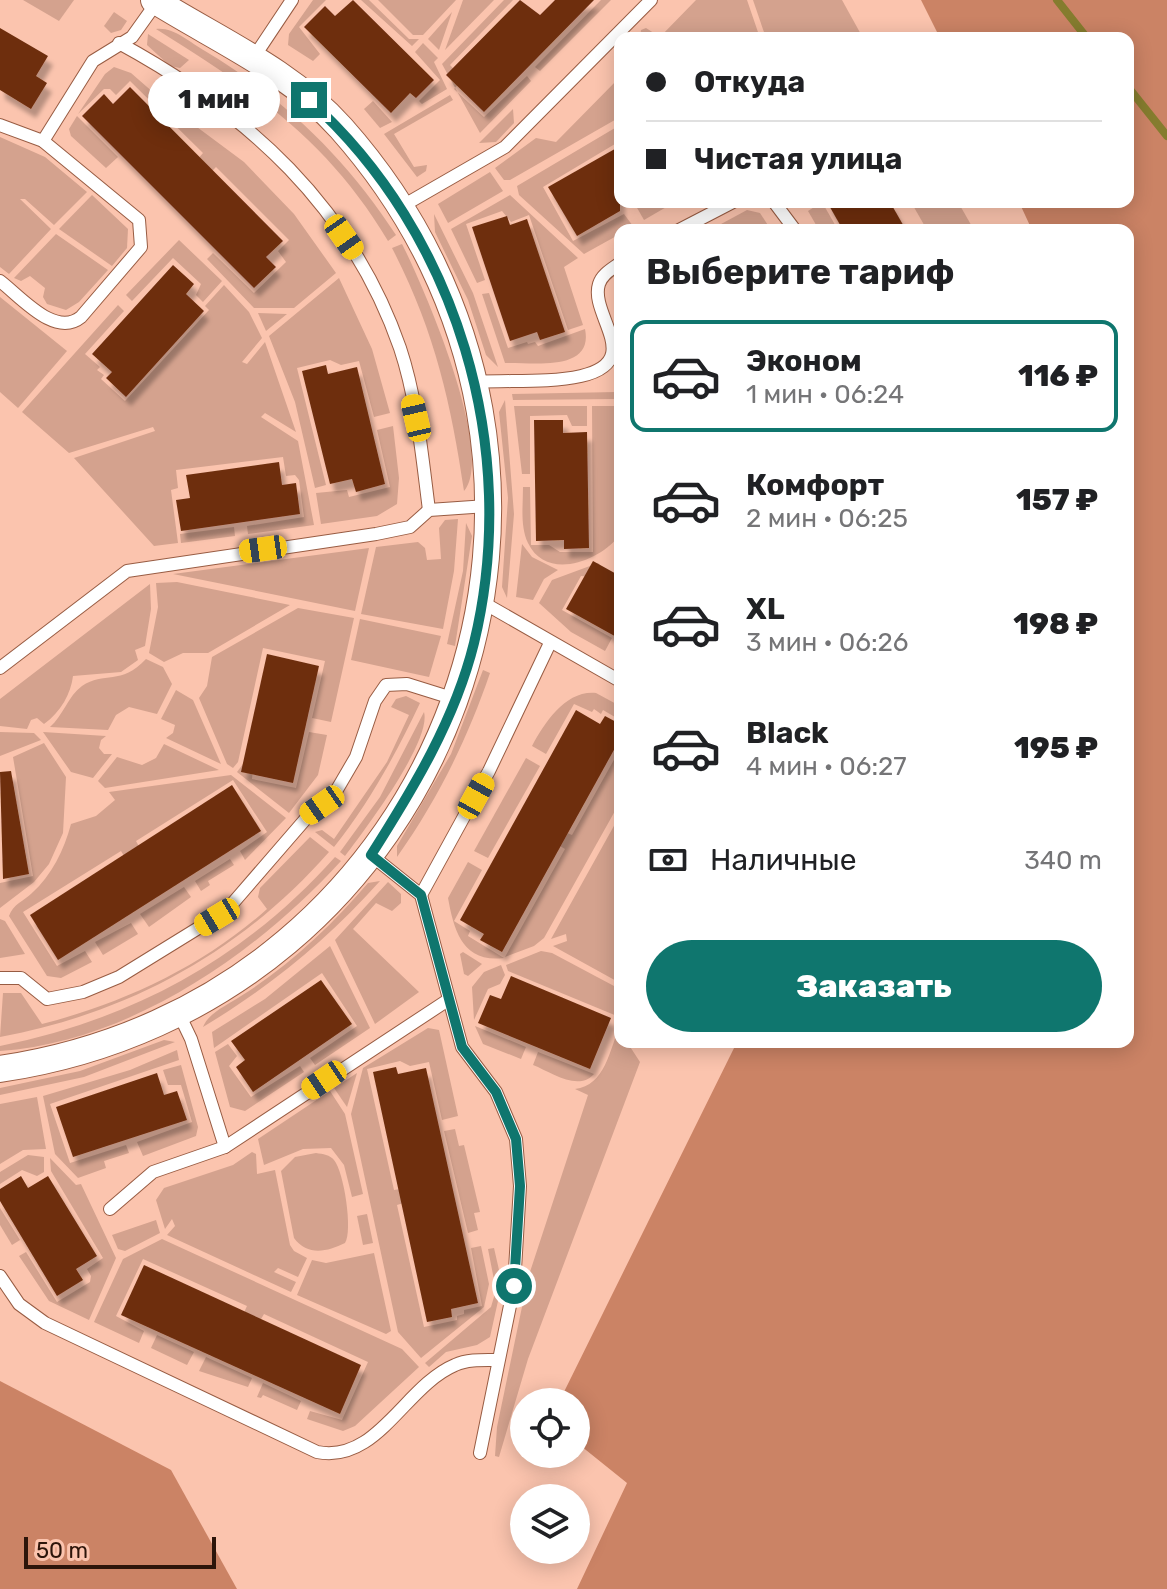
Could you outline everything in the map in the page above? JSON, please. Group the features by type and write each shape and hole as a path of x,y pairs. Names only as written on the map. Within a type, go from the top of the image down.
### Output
{"street":[{"path":"0,1069 74,1054 179,1014 271,953 326,906 371,855 407,799 438,741 474,643 482,602 490,506 476,382 441,284 399,208 339,126 254,57 156,1"}],"lane":[{"path":"254,57 292,0"},
{"path":"619,32 651,0"},
{"path":"43,141 93,61 132,37 156,1"},
{"path":"399,208 505,147 614,37"},
{"path":"119,43 212,103 266,144 308,186 361,262 400,349 416,418 429,510"},
{"path":"0,125 43,141 139,220 141,247 81,317 68,325 53,322 0,281"},
{"path":"691,224 721,208"},
{"path":"476,382 580,376 601,367 611,355 613,342 597,293 607,272 614,267"},
{"path":"0,668 127,571 376,534 410,527 429,510 490,506"},
{"path":"482,602 510,615 550,643 614,678"},
{"path":"421,895 489,771 550,643"},
{"path":"0,978 21,978 41,996 55,999 119,977 168,947 226,911 309,815 335,793 356,757 375,701 386,685 407,684 455,699"},
{"path":"371,855 421,895 462,1047 483,1071 508,1116 520,1163 514,1286 480,1453"},
{"path":"110,1209 153,1172 225,1147 448,1000"},
{"path":"179,1014 191,1039 225,1147"},
{"path":"0,1276 19,1304 45,1323 317,1452 344,1454 361,1445 442,1372 467,1361 498,1360"}],"shaded area":[{"path":"23,0 74,0 59,21"},
{"path":"313,0 326,0 299,27 320,54 313,61 288,45 289,34"},
{"path":"361,0 369,0 409,39 419,39 412,46"},
{"path":"378,0 456,0 423,35 413,35"},
{"path":"463,0 494,0 445,50"},
{"path":"504,0 513,0 450,65 463,79 455,88 442,64"},
{"path":"601,0 611,0 540,71 535,67"},
{"path":"696,0 747,0 758,32 665,32"},
{"path":"753,0 842,0 860,32 764,32"},
{"path":"921,0 1167,0 1167,1589 577,1589 627,1483 590,1453 590,1388 566,1388 734,1048 1134,1048 1134,224 1029,224 1022,208 1134,208 1134,32 937,32"},
{"path":"114,12 127,21 121,30 111,33 104,26"},
{"path":"452,12 439,50 428,39"},
{"path":"156,29 169,30 181,36 234,69 287,110 356,180 396,235 388,241 340,174 286,120 224,73"},
{"path":"148,34 189,60 180,68 170,66 147,45"},
{"path":"423,43 438,58 434,62 447,89 422,104 419,101 440,80 415,52"},
{"path":"114,67 131,73 170,107 244,162 294,214 336,273 294,308 254,308 207,259 213,253 254,293 286,262 278,251 289,240 216,167 203,180 190,168 203,153 130,81 116,95 110,89 104,89 78,114 105,74"},
{"path":"527,76 531,81 480,133 458,92 484,117"},
{"path":"614,83 614,120 510,180 504,180 495,168 536,138 556,142"},
{"path":"450,95 453,100 394,134 414,167 427,165 426,171 417,177 384,134"},
{"path":"373,101 392,122 380,128 364,109"},
{"path":"513,109 514,123 496,142 479,143"},
{"path":"77,116 118,157 106,168 71,136 69,129"},
{"path":"614,129 614,145 543,187 573,241 624,214 632,224 614,224 614,237 584,254 519,195 517,186"},
{"path":"0,137 45,157 87,192 54,225 25,199 20,199 51,229 9,274 0,267"},
{"path":"490,172 503,191 448,223 438,204"},
{"path":"92,195 128,229 127,248 112,266 59,229"},
{"path":"510,195 578,258 564,267 583,325 568,330 529,215 511,222 502,211 466,224 485,280 477,283 451,229"},
{"path":"637,208 665,208 644,220"},
{"path":"825,208 835,224 816,224 808,211"},
{"path":"914,208 961,208 971,224 924,224"},
{"path":"747,210 760,213 767,224 721,224"},
{"path":"434,214 473,293 498,367 486,355 468,300 435,232"},
{"path":"56,234 108,270 79,302 66,310 47,304 43,297 45,288 30,276 21,281 14,278"},
{"path":"179,240 222,281 203,302 196,295 201,284 173,258 132,301 126,295"},
{"path":"402,244 439,330 464,407 471,442 471,471 464,491 439,366 419,308 392,248"},
{"path":"339,278 372,349 390,413 374,417 359,361 341,365 330,360 297,368 326,485 315,488 295,402 269,336"},
{"path":"224,285 249,312 262,338 242,362 247,364 265,342 296,432 265,413 261,417 298,441 314,525 248,534 247,526 304,517 299,480 295,475 286,476 283,457 176,470 178,488 171,490 178,543 154,546 74,458 155,431 153,427 69,453 22,412 118,305 124,311 85,354 100,367 97,370 104,375 101,379 125,401 209,310 205,306"},
{"path":"489,293 508,348 527,342 535,342 538,346 585,329 585,343 580,353 558,362 505,363 482,294"},
{"path":"0,297 67,351 18,408 0,392"},
{"path":"258,313 287,314 266,331"},
{"path":"614,392 614,399 513,400 512,394"},
{"path":"505,400 514,514 507,598 502,587 508,498 499,412"},
{"path":"514,406 587,406 587,426 572,426 567,415 530,416 530,474 522,474"},
{"path":"592,406 614,406 614,541 609,546 572,564 547,562 536,555 525,536 523,487 530,487 531,545 549,545 560,552 593,552"},
{"path":"393,426 399,478 397,504 377,516 321,524 316,493 347,490 349,497 390,487 377,430"},
{"path":"458,519 454,571 443,629 361,614 376,547 418,542 425,548 427,560 441,559 439,528 445,520"},
{"path":"466,523 472,536 455,646 447,644 463,571"},
{"path":"234,527 235,536 181,543 180,534"},
{"path":"522,544 532,557 558,570 544,579 533,600 516,597"},
{"path":"369,548 355,611 173,574"},
{"path":"598,563 600,565 592,577 581,576 562,610 612,638 605,651 571,632 539,603 552,580"},
{"path":"177,582 290,605 208,653 183,653 164,662 149,653 158,607 156,583"},
{"path":"150,584 151,609 145,646 135,650 138,660 121,672 73,676 64,702 44,724 37,718 31,720 27,729 0,726 0,699"},
{"path":"298,608 354,618 331,722 312,718 325,661 263,648 238,762 233,768 227,764 199,698 207,686 212,657"},
{"path":"360,619 441,636 429,677 351,660"},
{"path":"146,659 163,667 172,684 157,714 129,707 116,715 108,730 50,727 82,686 129,672"},
{"path":"483,670 490,673 472,722 426,813 397,857 397,846 451,754"},
{"path":"176,690 193,700 221,764 166,738 173,733 175,725 161,719"},
{"path":"585,693 596,693 614,703 614,716 603,710 601,714 574,704 546,754 532,746 558,709"},
{"path":"406,696 420,703 381,778 334,847 315,832 322,830 334,839 387,762 409,715 391,707 396,699"},
{"path":"424,712 424,725 408,764 345,856 340,852 380,797"},
{"path":"0,732 34,733 41,740 0,756"},
{"path":"43,732 106,736 99,748 104,754 112,754 93,778 71,772"},
{"path":"309,732 327,735 318,775 289,813 237,772 243,764 253,766 252,779 296,788"},
{"path":"44,743 66,777 63,833 49,864 34,882 0,908 0,883 33,876 13,757"},
{"path":"164,744 219,770 105,788 98,781 117,757 142,765 156,758"},
{"path":"526,758 540,766 488,858 474,851"},
{"path":"614,760 614,813 544,938 534,946 505,957 565,849 555,843 562,831 572,835"},
{"path":"231,775 286,818 245,860 240,851 267,832 233,780 136,841 142,852 127,861 121,851 23,912 57,966 85,951 92,962 61,978 47,976 9,916 13,908 39,886 51,870 71,824 96,816 115,800 109,792"},
{"path":"614,826 614,980 553,946 567,941 566,934 551,939"},
{"path":"310,837 329,852 259,919 221,948 181,973 94,1012 0,1037 3,993 21,993 42,1024 132,993 216,948 267,909 258,897 260,888"},
{"path":"335,857 341,861 270,929 187,988 96,1031 48,1044 0,1051 0,1046 96,1019 183,980 263,926"},
{"path":"230,859 234,865 208,881 210,885 201,891 195,881"},
{"path":"468,862 482,870 454,921 470,931 468,936 504,958 490,958 469,950 453,922 448,898"},
{"path":"380,881 340,923 297,961 203,1027 214,1013 276,972 309,944 368,883"},
{"path":"388,882 401,894 401,903 392,911 376,903 353,929 419,992 375,1024 335,940"},
{"path":"184,887 191,897 149,927 140,914"},
{"path":"0,919 5,921 25,954 0,958"},
{"path":"131,923 138,934 103,955 95,942"},
{"path":"330,946 370,1028 315,1065 310,1058 357,1026 322,973 214,1048 212,1032 265,999"},
{"path":"541,951 552,953 614,986 614,1015 508,971 506,965"},
{"path":"463,952 482,964 468,976 464,974 460,954"},
{"path":"501,965 505,975 500,984 488,989 474,1020 472,987 484,972"},
{"path":"475,1026 526,1047 521,1059 483,1044"},
{"path":"428,1028 439,1030 458,1116 442,1120 429,1062 410,1066 400,1061 367,1069 394,1190 407,1188 410,1201 397,1205 424,1327 457,1320 464,1310 482,1306 471,1248 481,1246 489,1284 484,1307 421,1358 398,1332 351,1114 363,1068"},
{"path":"164,1040 175,1042 84,1077 0,1095 0,1088 80,1071"},
{"path":"614,1041 614,1048 631,1048 640,1062 519,1388 510,1388 510,1420 499,1457 495,1456 497,1427 528,1278 588,1095 575,1089 593,1081 605,1065"},
{"path":"228,1044 237,1056 229,1066 251,1097 300,1066 304,1072 245,1111 230,1107 215,1052"},
{"path":"177,1050 179,1060 50,1104 70,1163 126,1145 129,1153 104,1161 106,1168 78,1178 55,1154 43,1096 130,1070"},
{"path":"538,1052 594,1074 580,1081 556,1076 533,1065"},
{"path":"181,1065 198,1127 196,1136 143,1156 137,1142 192,1122 181,1085 168,1085 163,1070"},
{"path":"357,1073 347,1107 334,1088"},
{"path":"330,1091 345,1114 363,1194 352,1197 344,1165 331,1148 303,1149 264,1165 258,1139"},
{"path":"37,1097 46,1149 23,1150 0,1164 0,1104"},
{"path":"455,1129 459,1146 464,1145 480,1212 474,1213 478,1230 468,1233 444,1131"},
{"path":"252,1152 256,1154 257,1174 275,1170 290,1245 307,1258 298,1277 278,1268 274,1272 296,1282 291,1292 167,1235 175,1226 172,1219 165,1229 156,1200 164,1188 233,1165"},
{"path":"316,1153 330,1157 338,1167 348,1215 345,1243 318,1251 305,1248 294,1238 281,1171 295,1157"},
{"path":"28,1155 44,1157 44,1172 37,1176 22,1170 0,1184 0,1172"},
{"path":"50,1158 76,1185 81,1184 116,1258 89,1320 49,1301 19,1256 26,1252 57,1302 90,1282 87,1269 103,1258 51,1171"},
{"path":"0,1208 20,1240 12,1245 0,1225"},
{"path":"367,1214 373,1243 363,1245 357,1216"},
{"path":"156,1220 160,1233 125,1251 118,1249 112,1235"},
{"path":"162,1239 402,1349 419,1367 355,1426 343,1431 307,1419 310,1411 342,1420 368,1362 264,1314 257,1326 241,1319 247,1306 143,1259 116,1316 144,1331 139,1343 94,1322 123,1259"},
{"path":"494,1248 502,1283 490,1337 477,1345 446,1352 429,1367 425,1363 491,1307 496,1290 488,1249"},
{"path":"374,1253 391,1331 386,1334 297,1295 312,1260 326,1263"},
{"path":"157,1335 194,1352 187,1365 151,1348"},
{"path":"206,1357 252,1378 248,1387 199,1371"},
{"path":"0,1381 171,1470 237,1589 0,1589"},
{"path":"263,1383 301,1401 297,1410 263,1395 257,1397"}],"building":[{"path":"353,0 434,80 416,98 410,93 391,113 304,27 325,6 335,16"},
{"path":"520,0 540,15 555,0 594,0 484,112 446,75"},
{"path":"0,28 48,56 36,76 47,83 31,109 0,90"},
{"path":"130,87 283,241 266,257 276,267 254,288 82,116 104,94 113,104"},
{"path":"614,149 614,208 620,208 620,211 577,236 548,187"},
{"path":"830,208 893,208 903,224 840,224"},
{"path":"507,216 510,225 527,219 565,332 540,340 537,332 510,341 472,227"},
{"path":"173,265 194,284 186,294 204,311 126,397 106,378 112,372 92,354"},
{"path":"326,365 328,374 357,367 385,484 356,492 352,479 330,484 302,371"},
{"path":"534,420 563,420 563,433 587,432 589,548 564,549 564,540 536,541"},
{"path":"279,462 282,485 296,483 300,514 181,531 176,500 190,498 186,475"},
{"path":"593,561 614,573 614,636 566,609"},
{"path":"267,654 319,666 293,783 241,772"},
{"path":"576,710 600,724 605,716 614,721 614,750 502,952 480,940 484,934 460,920"},
{"path":"11,771 29,874 3,879 0,772"},
{"path":"232,785 261,831 58,960 30,915"},
{"path":"511,976 611,1018 590,1069 478,1023 490,995 501,999"},
{"path":"321,980 352,1024 253,1092 236,1067 245,1060 231,1041"},
{"path":"396,1067 398,1074 426,1068 478,1303 451,1309 452,1317 427,1322 373,1072"},
{"path":"157,1073 164,1095 177,1091 187,1120 73,1157 56,1107"},
{"path":"21,1176 28,1188 48,1176 97,1256 76,1269 83,1280 57,1296 0,1201 0,1189"},
{"path":"144,1265 361,1365 340,1414 121,1315"}],"waterway":[{"path":"1057,0 1082,32"},
{"path":"1134,95 1167,136"}],"route":[{"path":"309,100 339,126 375,171 419,239 461,331 476,382 486,448 490,506 489,556 474,643 438,741 407,799 371,855 421,895 462,1047 496,1092 516,1139 520,1186 514,1286"}]}
